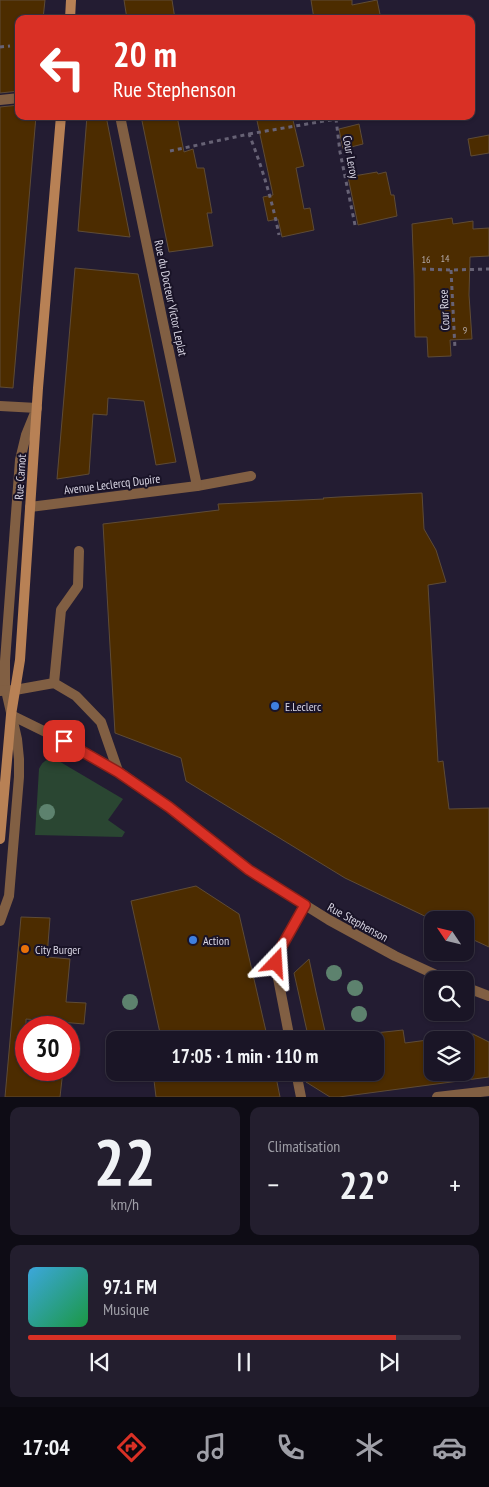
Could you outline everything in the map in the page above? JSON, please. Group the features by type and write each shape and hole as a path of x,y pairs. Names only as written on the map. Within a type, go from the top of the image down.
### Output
{"main road":[{"path":"70,15 71,0"},
{"name":"Rue Carnot","path":"0,839 11,715 7,690 20,660 37,408 61,120"}],"street":[{"path":"0,100 15,98"},
{"name":"Rue du Docteur Victor Leplat","path":"121,120 196,486"},
{"path":"0,406 37,408 26,435 20,460 5,661 7,690 54,682 76,696 101,722 118,772"},
{"name":"Avenue Leclercq Dupire","path":"30,507 196,486 250,476"},
{"path":"54,682 61,610 78,586 79,551"},
{"path":"0,921 9,896 19,777 17,739 11,715"},
{"name":"Rue Stephenson","path":"11,715 64,741 118,772 169,807 249,870 329,920 426,971"},
{"path":"288,1031 276,963 278,953 305,905"},
{"path":"474,990 489,996"},
{"path":"298,1081 301,1097"},
{"path":"437,1097 489,1090"}],"path":[{"path":"0,47 10,46"},
{"name":"Cour Leroy","path":"170,151 330,120"},
{"name":"Cour Leroy","path":"336,120 340,152 356,225"},
{"path":"250,134 265,175 280,235"},
{"path":"422,269 489,269"},
{"name":"Cour Rose","path":"450,270 455,349"}],"green space":[{"path":"51,759 57,760 123,799 108,820 125,832 122,837 35,835 39,769 44,762"}],"building":[{"path":"0,0 45,0 43,15 15,15 15,91 0,93"},
{"path":"124,0 172,0 174,15 126,15"},
{"path":"311,0 352,0 352,5 377,0 380,15 313,15"},
{"path":"15,105 15,120 36,120 13,388 0,387 0,107"},
{"path":"87,120 107,120 130,237 78,231"},
{"path":"142,120 178,120 184,152 193,149 197,168 204,168 212,213 207,213 213,246 169,252"},
{"path":"257,120 293,120 304,166 296,168 304,209 310,208 314,230 282,237 278,219 268,221 263,197 273,195"},
{"path":"359,124 363,144 343,149 339,129"},
{"path":"489,135 489,153 471,156 468,139"},
{"path":"377,172 378,174 386,172 391,195 394,195 397,216 358,225 348,177"},
{"path":"452,218 453,224 473,221 473,229 489,228 489,256 470,257 469,295 472,339 450,340 451,356 428,357 427,337 415,337 412,224"},
{"path":"75,268 138,274 176,462 156,465 144,401 108,398 107,415 93,414 89,474 57,479"},
{"name":"E.Leclerc","path":"422,493 424,529 436,550 446,582 428,585 438,762 443,761 449,809 489,808 489,947 474,940 474,911 424,911 424,916 345,878 186,781 181,758 115,733 103,524 219,510 218,504"},
{"name":"Action","path":"196,886 239,914 266,1031 160,1031 131,901"},
{"path":"21,917 50,918 47,957 70,959 66,1002 86,1003 84,1024 80,1024 80,1016 15,1016 15,1081 62,1081 60,1097 5,1097"},
{"path":"309,959 325,1031 307,1031 294,973"},
{"path":"403,1030 405,1043 424,1040 424,1081 459,1081 339,1097 330,1097 306,1082 384,1081 384,1032"},
{"path":"474,1034 489,1042 489,1077 474,1079"},
{"path":"154,1081 277,1081 280,1097 156,1097"}],"place":[{"name":"E.Leclerc","path":"275,706"},
{"name":"Action","path":"193,940"},
{"name":"City Burger","path":"25,949"}],"route":[{"path":"64,741 95,757 118,772 194,825 249,870 305,905 278,953 276,963"}]}
